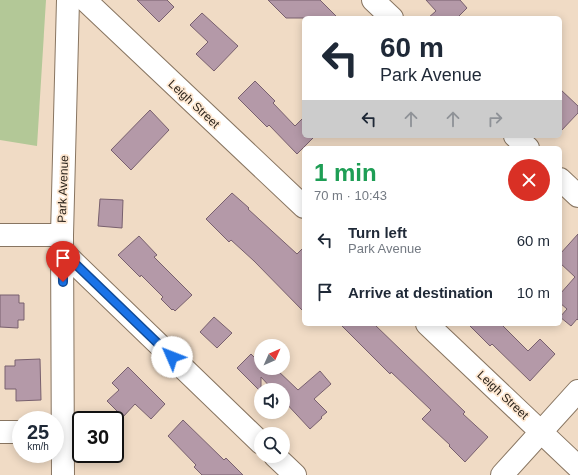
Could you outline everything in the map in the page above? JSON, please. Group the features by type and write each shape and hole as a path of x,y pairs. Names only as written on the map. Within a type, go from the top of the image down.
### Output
{"street":[{"name":"Park Avenue","path":"59,411 68,0"},
{"name":"Leigh Street","path":"84,0 302,206"},
{"path":"373,0 390,16"},
{"path":"517,138 526,146"},
{"path":"562,181 578,196"},
{"path":"0,235 62,244 254,436"},
{"name":"Leigh Street","path":"429,326 578,467"},
{"path":"502,475 578,392"},
{"path":"0,432 12,432"},
{"name":"Park Avenue","path":"62,463 63,475"},
{"path":"282,463 295,475"}],"green space":[{"path":"0,0 46,0 37,146 0,140"}],"building":[{"path":"137,0 167,0 174,7 159,22"},
{"path":"268,0 320,0 336,16 302,16 302,18 286,18"},
{"path":"426,0 460,0 467,8 459,16 430,16 436,11"},
{"path":"202,13 238,46 214,71 196,54 208,42 190,25"},
{"path":"255,81 275,101 273,103 295,126 302,119 302,138 313,138 305,146 302,146 302,149 297,154 269,125 267,127 238,98"},
{"path":"562,91 578,106 578,113 562,130"},
{"path":"150,110 169,130 131,170 111,150"},
{"path":"232,193 297,254 302,249 302,310 254,261 231,240 229,242 206,219"},
{"path":"100,199 123,200 122,228 98,226"},
{"path":"578,234 578,320 577,319 571,326 562,319 562,315 567,309 562,305 562,292 575,277 562,265 562,252"},
{"path":"139,236 157,255 154,257 192,295 175,311 161,299 163,297 141,275 140,277 118,255"},
{"path":"0,295 19,295 19,303 24,303 24,320 18,320 18,328 0,327"},
{"path":"214,317 232,333 217,348 200,332"},
{"path":"342,326 376,326 465,412 463,414 488,437 465,462 449,446 450,445 422,419 431,410 391,372 390,374"},
{"path":"470,326 503,326 528,351 540,339 555,354 530,381 492,344 490,346"},
{"path":"251,354 254,357 254,375 282,375 298,390 320,371 331,384 314,399 327,412 310,429 290,408 290,383 267,383 261,377 261,383 254,383 254,385 237,368"},
{"path":"40,359 41,400 16,401 16,389 5,389 5,366 15,366 15,360"},
{"path":"128,367 165,404 151,419 135,404 124,416 124,411 117,411 107,401 119,390 112,383"},
{"path":"183,420 224,460 226,458 243,475 202,475 194,467 196,465 168,436"}],"route":[{"path":"63,282 63,252 172,357"}]}
